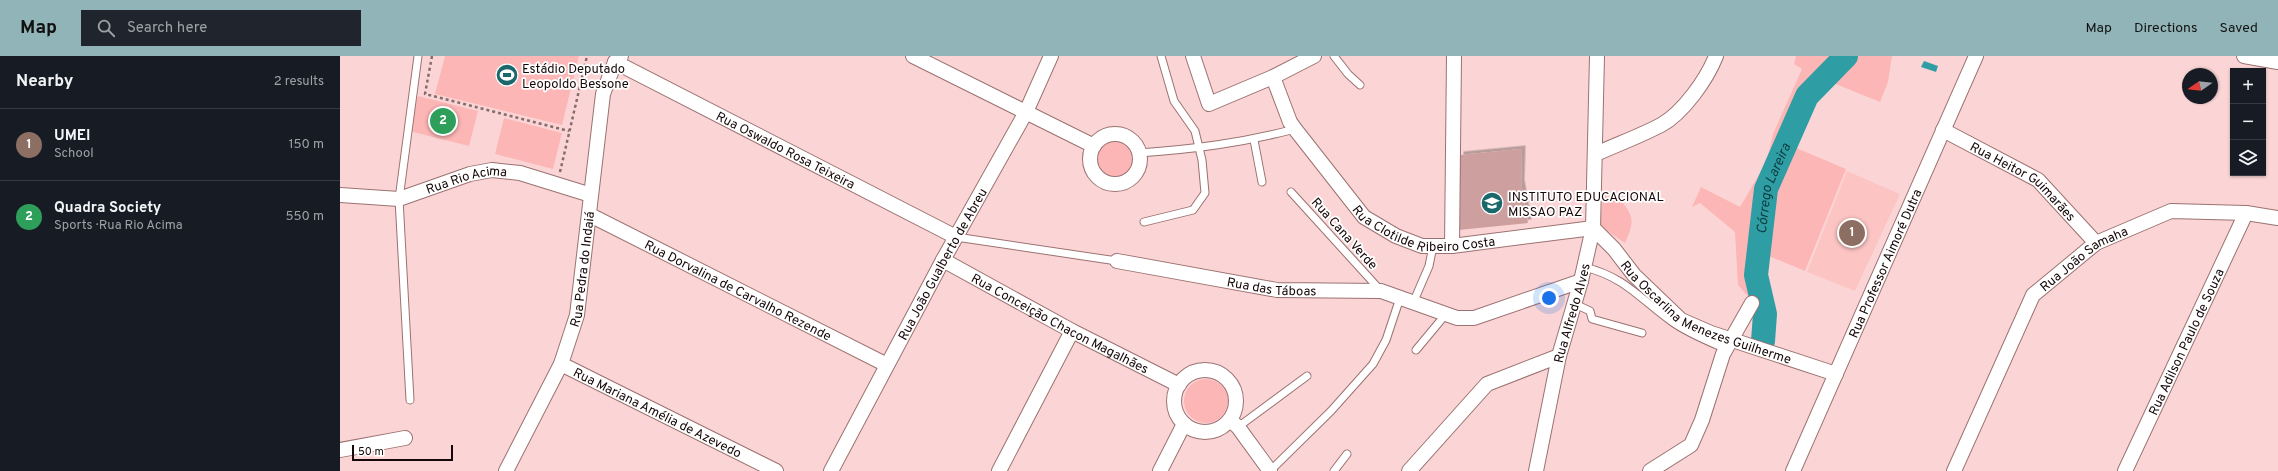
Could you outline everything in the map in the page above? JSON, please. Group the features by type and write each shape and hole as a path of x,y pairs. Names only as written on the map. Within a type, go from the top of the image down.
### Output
{"street":[{"path":"913,56 1094,146"},
{"name":"Rua João Gualberto de Abreu","path":"831,471 943,260 1026,112 1051,56"},
{"path":"1193,56 1209,104 1273,77 1314,56"},
{"path":"1452,246 1454,56"},
{"name":"Rua Alfredo Alves","path":"1536,471 1559,356 1583,274 1593,228 1596,154 1597,56"},
{"path":"1596,154 1662,124 1694,94 1709,72 1716,56"},
{"name":"Rua Professor Aimoré Dutra","path":"1793,471 1942,130 1976,56"},
{"path":"2244,56 2278,62"},
{"name":"Rua Pedra do Indaiá","path":"506,471 561,364 577,315 590,215 603,94 618,59"},
{"name":"Rua Oswaldo Rosa Teixeira","path":"618,59 956,237"},
{"name":"Rua Clotilde Ribeiro Costa","path":"1273,77 1290,122 1295,129 1364,217 1396,236 1422,246 1452,246 1593,228"},
{"name":"Rua Heitor Guimarães","path":"1942,130 2038,180 2096,243"},
{"path":"1119,134 1130,139 1139,153 1138,169 1134,176 1127,181 1111,184 1097,176 1090,162 1094,146 1106,135 1119,134"},
{"name":"Rua Rio Acima","path":"340,195 400,199 470,174 492,170 520,173 591,195"},
{"name":"Rua João Samaha","path":"1954,471 2033,295 2096,243 2171,212 2246,213 2278,218"},
{"name":"Rua Adilson Paulo de Souza","path":"2125,471 2246,213"},
{"name":"Rua Dorvalina de Carvalho Rezende","path":"590,215 887,365"},
{"name":"Rua Oscarlina Menezes Guilherme","path":"1593,228 1614,249 1634,275 1670,312 1682,320 1728,344 1836,374"},
{"name":"Rua Conceição Chacon Magalhães","path":"943,260 1072,331 1179,385"},
{"name":"Rua das Táboas","path":"1117,261 1277,290 1381,291 1457,318 1474,318 1583,274"},
{"path":"1650,471 1691,445 1702,420 1728,344 1752,304"},
{"path":"999,471 1072,331"},
{"path":"1409,471 1487,384 1559,356"},
{"name":"Rua Mariana Amélia de Azevedo","path":"561,364 776,471"},
{"path":"1234,424 1213,432 1198,431 1184,424 1174,405 1175,395 1179,385 1185,377 1204,370 1214,371 1223,375 1233,387 1237,401 1234,424 1270,471"},
{"path":"1160,471 1184,424"},
{"path":"340,450 405,438"}],"lane":[{"path":"410,400 400,199 418,56"},
{"path":"1144,222 1193,210 1205,193 1196,131 1174,101 1161,56"},
{"path":"1334,56 1348,74 1360,85"},
{"path":"1139,153 1199,149 1254,140 1295,129"},
{"path":"1254,140 1262,182"},
{"name":"Rua Cana Verde","path":"1291,192 1381,291"},
{"name":"Rua das Táboas","path":"956,237 1117,261"},
{"path":"1270,471 1331,411 1373,364 1406,300 1429,266 1433,246"},
{"path":"1583,274 1615,277 1637,292 1672,322 1728,344"},
{"path":"1575,304 1590,311 1592,319 1642,333"},
{"path":"1416,350 1446,314"},
{"path":"1234,424 1307,376"},
{"path":"1334,471 1347,454"}],"path":[{"path":"432,56 425,94 570,131"},
{"path":"557,185 587,56"}],"shaded area":[{"name":"Estádio Deputado Leopoldo Bessone","path":"445,56 579,56 562,125 435,94"},
{"path":"1796,56 1892,56 1888,82 1880,102 1821,78 1791,143 1794,147 1846,169 1805,271 1764,254 1767,291 1760,310 1738,285 1735,232 1700,203 1692,207 1701,187 1740,207 1767,161 1773,134 1802,69 1794,64"},
{"path":"418,96 478,111 469,146 409,131"},
{"path":"504,118 562,133 553,169 495,154"},
{"path":"1115,139 1123,141 1129,145 1133,151 1135,159 1133,167 1129,173 1123,177 1115,179 1107,177 1101,173 1097,167 1095,159 1097,151 1101,145 1107,141"},
{"path":"1847,171 1900,194 1855,291 1807,272"},
{"path":"1603,195 1620,199 1631,216 1632,220 1630,230 1625,243 1600,226"},
{"path":"1206,379 1218,383 1224,389 1228,401 1224,413 1218,419 1206,423 1194,419 1188,413 1184,401 1188,389 1194,383"}],"water":[{"path":"1924,61 1938,66 1936,72 1921,67"}],"building":[{"name":"INSTITUTO EDUCACIONAL MISSAO PAZ","path":"1522,149 1521,183 1528,223 1459,230 1460,155"}],"waterway":[{"name":"Córrego Lareira","path":"1763,341 1765,314 1756,275 1766,189 1807,96 1846,56"}],"place":[{"name":"Estádio Deputado Leopoldo Bessone","path":"507,75"},
{"name":"Quadra Society","path":"443,121"},
{"name":"INSTITUTO EDUCACIONAL MISSAO PAZ","path":"1492,203"},
{"name":"UMEI","path":"1852,233"}]}
